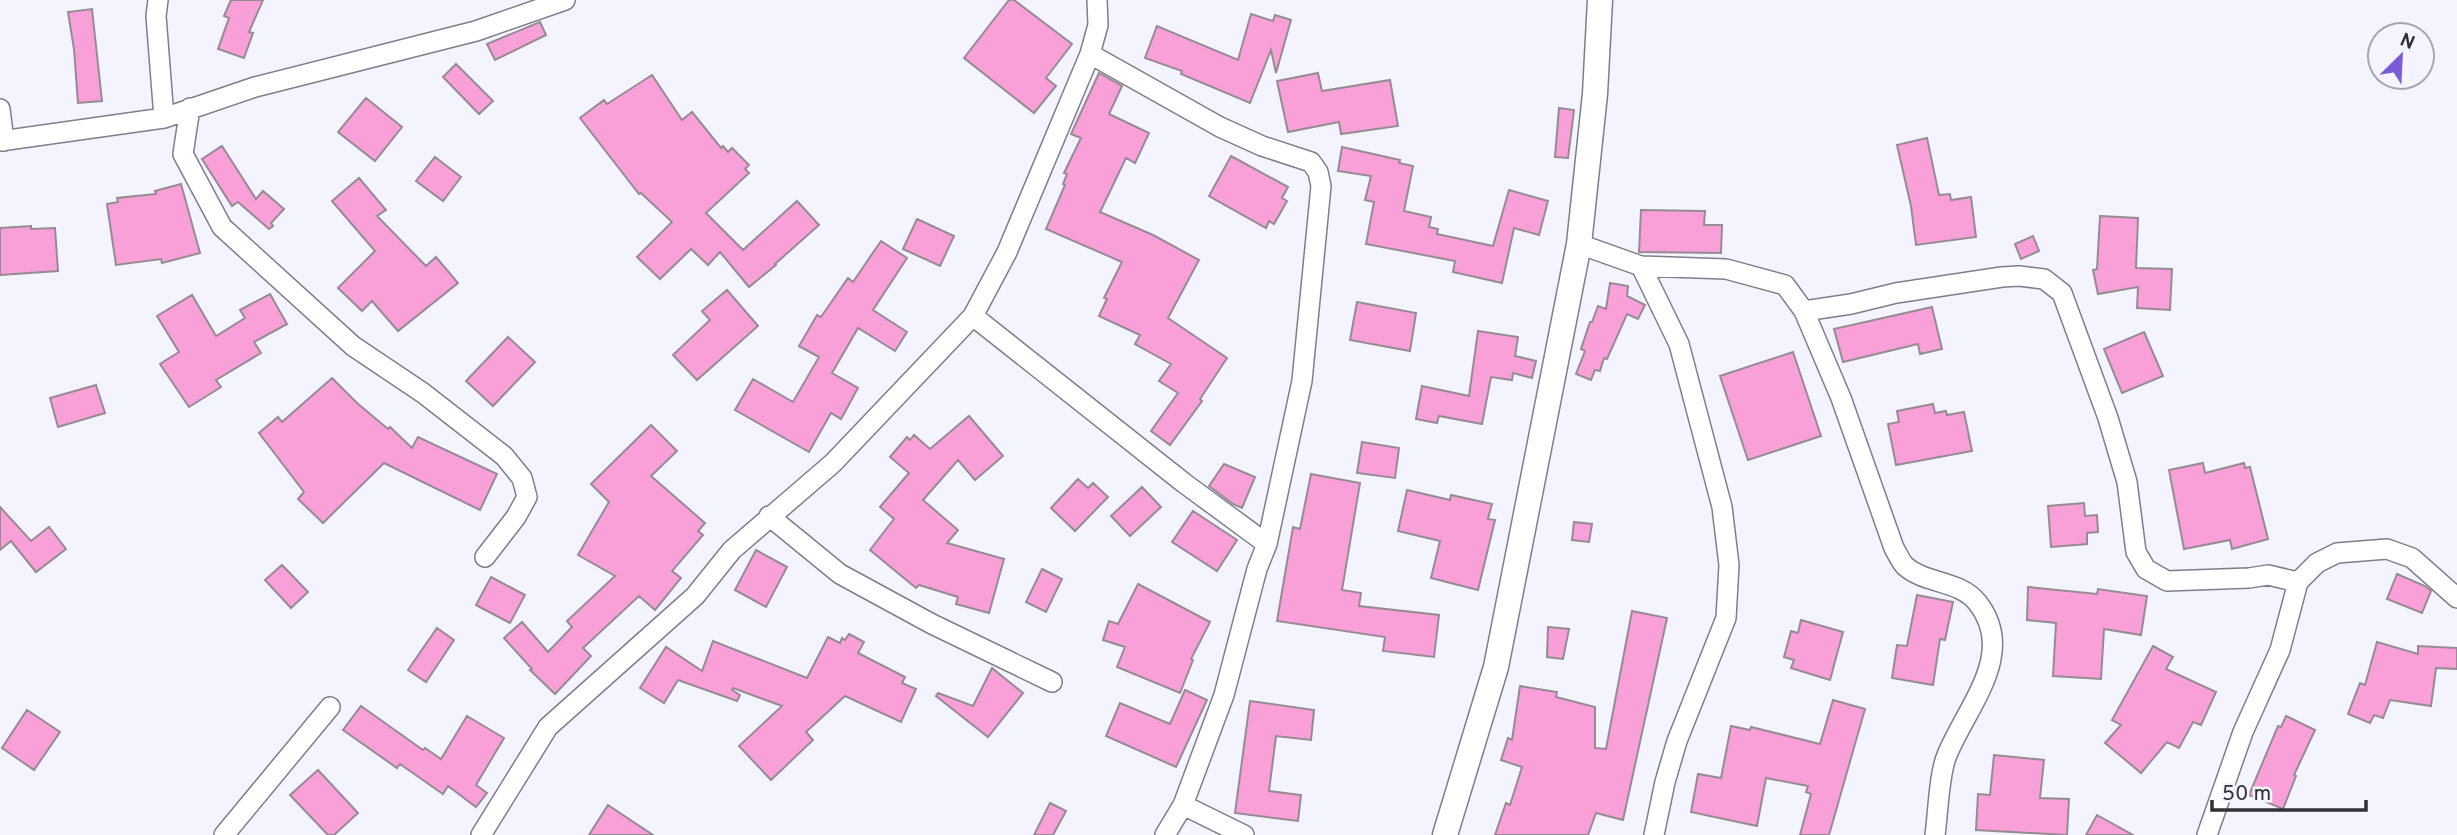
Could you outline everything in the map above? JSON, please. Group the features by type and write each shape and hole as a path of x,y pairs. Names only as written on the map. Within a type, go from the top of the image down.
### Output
{"street":[{"path":"158,0 156,16 164,118"},
{"path":"0,109 2,141 164,118 255,87 476,31 565,0"},
{"path":"481,835 548,727 695,596 732,550 833,463 974,316 1007,252 1090,54 1098,25 1097,0"},
{"path":"1445,835 1496,667 1579,244 1595,94 1600,0"},
{"path":"1090,54 1220,127 1262,146 1311,162 1318,172 1321,186 1320,219 1302,381 1267,544 1257,569 1224,695 1183,805 1165,835"},
{"path":"190,108 183,154 222,227 353,346 423,393 504,456 522,478 527,497 516,517 485,557"},
{"path":"1579,244 1641,265 1726,269 1766,279 1785,285 1804,311 1842,398 1894,548 1904,565 1921,575 1948,583 1975,599 1993,633 1993,657 1945,757 1936,835"},
{"path":"1641,265 1679,344 1722,507 1729,565 1726,618 1677,741 1656,834"},
{"path":"1804,311 1851,304 1896,293 2002,277 2044,279 2062,293 2108,418 2127,482 2136,552 2146,569 2167,581 2268,575 2298,582"},
{"path":"974,316 1185,483 1267,544"},
{"path":"769,516 840,574 932,624 1052,682"},
{"path":"2207,835 2243,732 2280,650 2298,582 2317,563 2337,552 2387,549 2412,558 2457,598"},
{"path":"224,835 330,707"},
{"path":"1183,805 1244,835"}],"building":[{"path":"231,0 263,0 249,32 253,33 244,58 218,49 229,18 224,16"},
{"path":"1009,0 1014,0 1072,44 1046,78 1056,86 1034,113 964,58"},
{"path":"92,9 102,101 78,103 68,12"},
{"path":"1251,14 1273,21 1275,15 1291,20 1276,73 1271,50 1250,103 1181,74 1182,71 1145,58 1157,26 1238,60"},
{"path":"540,22 546,35 495,60 487,44"},
{"path":"456,64 493,101 479,114 443,77"},
{"path":"1099,73 1122,86 1109,114 1149,133 1135,163 1126,158 1100,212 1153,235 1199,260 1168,318 1227,358 1200,399 1202,401 1170,445 1151,431 1178,393 1159,381 1171,364 1135,344 1140,335 1099,316 1107,299 1104,298 1122,262 1046,229 1065,185 1063,184 1067,174 1064,173 1081,138 1071,134"},
{"path":"1318,73 1322,91 1390,80 1398,126 1341,134 1339,122 1288,132 1277,81"},
{"path":"652,75 682,120 692,112 721,148 723,146 728,152 732,148 749,165 745,169 749,173 706,213 743,250 797,201 819,225 749,287 720,252 708,265 691,249 660,279 637,257 672,222 639,194 580,118 604,100 607,104"},
{"path":"366,98 402,127 375,161 338,132"},
{"path":"1559,108 1574,110 1568,158 1555,157"},
{"path":"1927,138 1939,195 1950,194 1951,200 1971,197 1976,237 1916,245 1911,206 1897,145"},
{"path":"222,146 256,199 263,191 284,209 269,229 238,202 232,206 202,159"},
{"path":"1342,147 1400,160 1399,163 1413,166 1404,211 1431,217 1429,227 1438,229 1437,234 1493,246 1509,190 1548,201 1539,235 1514,228 1502,283 1453,272 1455,261 1366,244 1374,202 1365,200 1371,176 1338,171"},
{"path":"1231,156 1288,187 1282,198 1287,201 1274,224 1269,221 1266,228 1209,196"},
{"path":"435,157 461,177 443,201 416,181"},
{"path":"359,178 386,210 377,216 426,266 436,257 458,283 398,331 372,301 362,311 338,288 375,251 332,201"},
{"path":"181,184 200,253 162,263 161,259 116,265 107,204 118,202 117,198 156,194 155,191"},
{"path":"1641,210 1705,211 1704,225 1722,225 1721,253 1639,252"},
{"path":"2100,216 2138,218 2136,268 2172,269 2170,310 2137,308 2138,287 2098,294 2093,270 2097,269"},
{"path":"917,219 954,236 940,266 903,249"},
{"path":"31,226 31,229 55,228 58,271 0,275 0,228"},
{"path":"2033,236 2039,251 2021,259 2015,244"},
{"path":"881,241 907,258 873,310 907,332 895,351 858,328 832,373 858,388 841,419 831,413 809,452 735,410 753,379 793,402 819,357 799,346 817,315 821,317 848,278 853,282"},
{"path":"1610,283 1628,286 1627,296 1645,305 1638,319 1627,314 1607,359 1604,358 1600,371 1595,370 1591,380 1576,374 1585,351 1581,349 1590,322 1598,306 1606,309"},
{"path":"727,290 758,326 697,380 673,355 710,320 702,311"},
{"path":"270,294 287,324 254,342 261,353 216,380 221,387 189,407 160,364 179,352 157,316 192,295 216,336 245,318 240,310"},
{"path":"1357,302 1416,313 1410,351 1350,340"},
{"path":"1932,307 1942,349 1920,354 1918,344 1843,362 1834,329"},
{"path":"1478,331 1518,337 1515,356 1536,361 1532,378 1513,373 1512,380 1491,377 1482,424 1439,416 1437,423 1416,419 1422,386 1469,396"},
{"path":"2144,332 2163,376 2122,393 2104,349"},
{"path":"508,337 535,362 493,406 466,381"},
{"path":"1793,352 1821,436 1748,460 1720,376"},
{"path":"332,378 357,403 388,429 390,427 412,448 418,437 497,474 480,510 384,463 323,523 298,499 304,492 259,433 278,417 282,422"},
{"path":"96,385 105,413 58,427 50,398"},
{"path":"1933,404 1935,413 1946,411 1947,415 1964,412 1972,451 1896,465 1888,424 1899,422 1897,411"},
{"path":"969,416 1003,456 975,480 958,460 923,500 958,530 947,543 1004,559 989,613 956,604 958,597 919,585 916,588 870,550 894,519 880,507 909,473 890,457 907,437 910,440 914,435 930,449"},
{"path":"651,425 677,451 651,476 705,523 698,531 703,535 672,571 681,578 655,610 639,596 583,648 591,656 555,694 530,670 532,669 504,638 522,622 548,652 572,627 567,621 615,576 578,555 609,502 591,484"},
{"path":"1362,442 1399,448 1395,478 1357,473"},
{"path":"2203,463 2205,473 2244,463 2245,468 2250,467 2268,539 2232,549 2230,540 2184,549 2169,470"},
{"path":"1224,464 1255,477 1242,508 1209,486"},
{"path":"1311,474 1360,483 1342,590 1361,593 1359,606 1439,615 1434,657 1383,651 1385,637 1277,621 1293,527 1300,529"},
{"path":"1078,479 1088,488 1093,483 1108,497 1075,531 1051,508"},
{"path":"1142,487 1161,507 1130,536 1111,516"},
{"path":"1407,490 1450,500 1451,495 1492,504 1488,519 1495,520 1478,590 1431,578 1440,541 1398,531"},
{"path":"2084,503 2085,516 2097,515 2098,532 2087,533 2087,544 2051,547 2048,506"},
{"path":"0,507 31,541 49,527 66,549 36,572 11,541 0,550"},
{"path":"1193,511 1237,540 1217,571 1172,542"},
{"path":"1574,522 1592,524 1589,542 1572,540"},
{"path":"756,550 787,567 766,607 735,590"},
{"path":"282,565 308,592 291,608 265,580"},
{"path":"1042,569 1062,579 1046,612 1026,602"},
{"path":"2397,574 2431,591 2422,613 2387,599"},
{"path":"491,577 525,595 510,623 476,605"},
{"path":"1138,584 1210,622 1191,659 1193,660 1180,693 1117,667 1125,647 1103,640 1109,621 1118,624"},
{"path":"2028,587 2097,594 2098,589 2147,596 2141,635 2104,629 2101,679 2053,676 2056,623 2027,620"},
{"path":"1917,595 1953,602 1945,640 1940,639 1933,685 1892,678 1897,645 1907,646"},
{"path":"1632,611 1667,618 1623,820 1596,813 1588,835 1495,835 1506,803 1510,805 1522,767 1501,760 1508,738 1512,740 1520,686 1557,692 1556,697 1595,707 1595,748 1606,749"},
{"path":"1801,620 1843,632 1830,680 1791,668 1794,660 1784,657 1791,631 1798,633"},
{"path":"1548,627 1569,629 1563,659 1547,657"},
{"path":"437,628 454,640 426,682 408,670"},
{"path":"849,634 864,642 858,653 905,677 902,683 916,689 901,722 845,696 806,732 813,740 771,780 739,746 782,706 733,688 732,690 740,695 737,701 678,680 664,703 640,688 666,647 702,671 713,641 807,678 828,637 840,643 842,638 845,640"},
{"path":"2377,642 2418,654 2418,646 2457,648 2457,669 2436,668 2431,706 2390,700 2383,718 2374,715 2370,723 2348,714 2360,683 2365,685"},
{"path":"2153,646 2173,657 2166,669 2216,692 2201,725 2193,722 2179,748 2167,742 2141,773 2105,743 2121,725 2112,720"},
{"path":"992,668 1023,693 988,737 936,696 938,693 973,706"},
{"path":"1185,690 1207,700 1176,767 1106,736 1120,703 1170,724"},
{"path":"1833,700 1865,709 1829,835 1800,835 1811,794 1806,792 1808,786 1766,778 1757,826 1691,812 1698,774 1721,778 1731,726 1750,730 1751,727 1820,744"},
{"path":"1250,701 1314,710 1311,740 1276,736 1269,791 1301,795 1298,821 1235,813"},
{"path":"361,706 423,750 425,748 441,759 467,716 504,738 476,785 487,793 476,807 448,786 443,794 400,764 397,768 343,730"},
{"path":"27,710 60,732 34,770 2,748"},
{"path":"2286,716 2315,730 2294,775 2296,776 2283,809 2249,795 2278,726 2281,727"},
{"path":"1994,755 2044,760 2040,798 2069,799 2067,835 1976,830 1978,794 1990,795"},
{"path":"318,770 358,813 334,835 328,835 290,795"},
{"path":"1050,803 1066,811 1053,835 1034,835"},
{"path":"608,805 653,835 589,835"},
{"path":"2097,815 2133,835 2086,835"}]}
